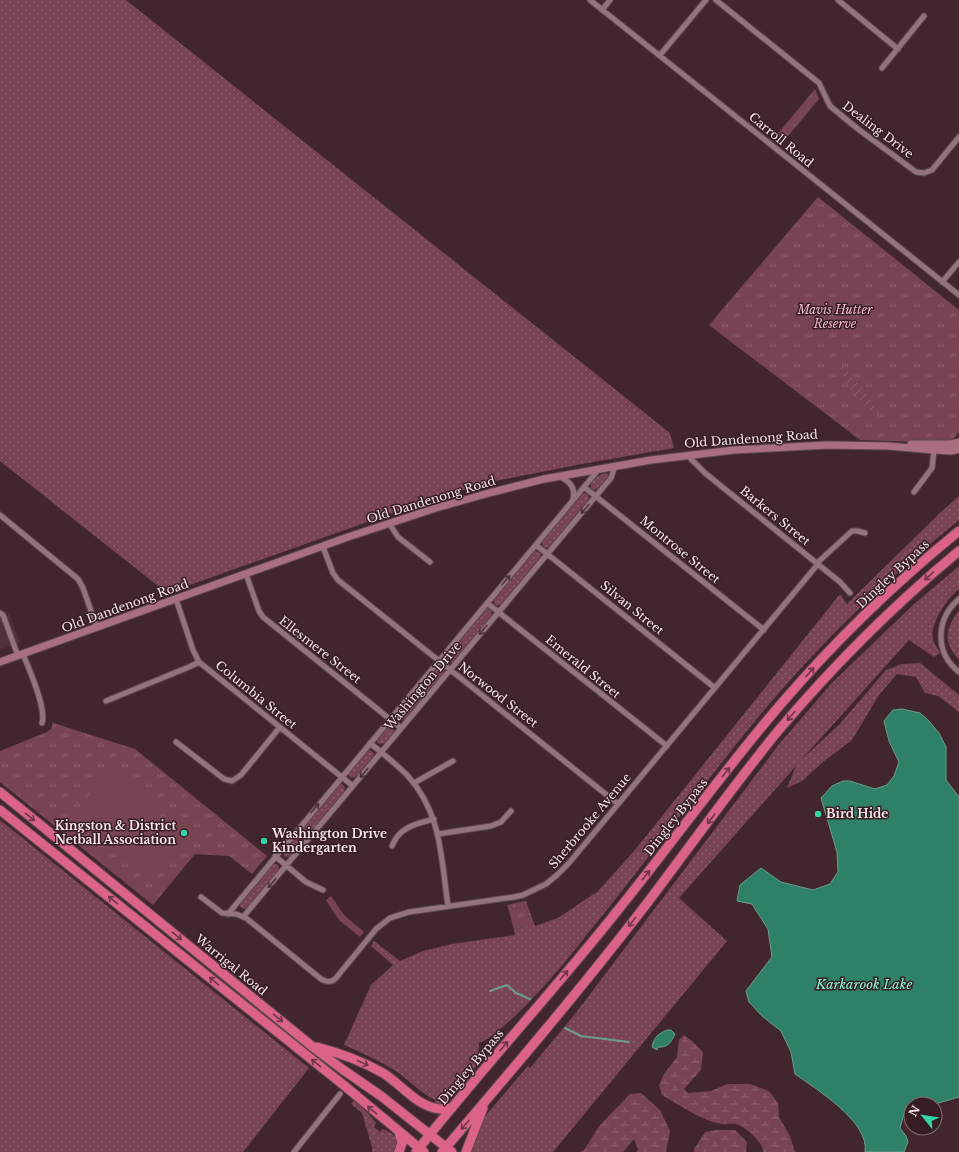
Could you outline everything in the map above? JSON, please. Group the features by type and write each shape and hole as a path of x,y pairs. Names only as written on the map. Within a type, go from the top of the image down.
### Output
{"highway":[{"name":"Dingley Bypass","path":"420,1151 430,1135 452,1108 597,936 780,705 864,616 904,578 959,530"},
{"path":"447,1150 484,1103 588,980 742,776 783,726 833,669 881,621 959,551"},
{"name":"Warrigal Road","path":"0,792 313,1047 381,1096 447,1150"},
{"name":"Warrigal Road","path":"0,810 329,1074 420,1151"},
{"path":"313,1047 339,1052 366,1064 383,1073 423,1103 440,1109 452,1108"},
{"path":"466,1152 484,1103"},
{"path":"399,1132 402,1143 400,1152"}],"main road":[{"name":"Old Dandenong Road","path":"0,662 348,537 436,508 559,476 687,455 777,447 827,445 957,446"}],"street":[{"name":"Carroll Road","path":"590,0 959,295"},
{"path":"602,10 610,0"},
{"path":"660,55 706,0"},
{"name":"Dealing Drive","path":"716,0 819,83 830,106 916,172 924,174 932,170 959,137"},
{"path":"838,0 898,49"},
{"path":"882,68 924,16"},
{"path":"942,282 959,262"},
{"path":"914,492 932,468 935,447"},
{"name":"Barkers Street","path":"687,455 711,478 844,585 850,593"},
{"name":"Washington Drive","path":"241,916 286,866 611,478 615,466"},
{"name":"Washington Drive","path":"228,914 599,469"},
{"path":"559,476 568,482 572,487 574,494 572,501"},
{"name":"Montrose Street","path":"584,487 764,630"},
{"path":"0,515 78,579 83,588 97,628"},
{"path":"389,524 395,534 430,562"},
{"name":"Sherbrooke Avenue","path":"241,916 321,979 330,982 336,978 376,929 390,918 409,912 514,897 531,892 546,884 563,870 764,630 818,563 852,531 857,530 865,533"},
{"name":"Silvan Street","path":"536,545 715,688"},
{"name":"Norwood Street","path":"323,547 333,573 338,580 618,804"},
{"name":"Ellesmere Street","path":"246,574 259,611 263,617 401,728"},
{"name":"Columbia Street","path":"176,599 193,650 199,662 353,786"},
{"path":"959,599 945,614 942,622 941,642 946,656 954,668 959,672"},
{"name":"Emerald Street","path":"487,603 667,746"},
{"path":"0,613 3,615 21,655 41,705 43,717 42,723"},
{"path":"106,701 189,668 199,662"},
{"path":"176,742 224,780 232,781 241,775 280,727"},
{"path":"370,743 401,769 414,783 421,793 434,819 438,834 448,906"},
{"path":"414,783 453,761"},
{"path":"438,834 491,826 501,822 511,811"},
{"path":"392,846 396,838 405,829 417,823 434,819"},
{"path":"275,856 310,885 323,890"},
{"path":"201,897 219,912 241,916"},
{"path":"294,1152 340,1094"}],"shaded area":[{"path":"9,614 20,642 0,650 0,618"}],"green space":[{"path":"0,0 126,0 670,433 674,448 485,483 401,510 167,593 0,461"},
{"path":"815,89 819,99 782,143 775,137"},
{"name":"Mavis Hutter Reserve","path":"818,197 959,310 959,432 950,443 860,440 709,325"},
{"path":"839,366 844,368 866,394 879,414 865,406 854,394"},
{"path":"605,473 608,474 608,476 598,488 594,490 591,488 591,484 596,477"},
{"path":"584,493 588,494 589,499 550,546 547,548 543,546 543,540"},
{"path":"959,496 959,520 878,590 802,667 778,694 733,748 560,968 534,997 507,1023 494,1034 479,1043 478,1064 448,1102 442,1105 435,1105 435,1100 391,1068 344,1045 371,985 393,965 371,946 374,941 400,961 423,951 452,944 515,935 514,930 532,924 525,905 509,911 507,905 526,901 535,926 558,918 598,891 635,850 840,594 847,604"},
{"path":"536,551 541,554 540,558 501,604 497,606 494,604 494,599 533,552"},
{"path":"959,566 959,589 950,598 940,612 934,626 933,639 940,653 934,657 909,640 802,759 839,725 886,670 902,664 920,663 959,695 959,712 938,696 925,693 916,677 897,674 879,695 852,740 823,762 802,781 787,788 796,766 679,898 727,941 553,1152 468,1152 480,1122 528,1066 530,1068 575,1014 780,743 832,683 913,605"},
{"path":"488,608 492,612 491,616 453,662 446,662 446,657"},
{"path":"959,611 959,660 948,642 948,633 953,619"},
{"path":"439,666 444,670 443,674 405,719 399,719 397,714"},
{"path":"53,723 135,749 267,856 252,874 229,856 195,854 153,905 0,782 0,751 47,732 51,729"},
{"path":"389,726 393,728 394,732 385,743 379,744 377,739 386,727"},
{"path":"370,750 374,753 373,757 356,777 351,778 349,772 367,751"},
{"path":"110,769 163,812 151,827 176,847 151,879 72,816"},
{"path":"342,784 345,787 344,792 291,856 284,856 283,852 338,785"},
{"path":"0,820 309,1068 243,1152 0,1152"},
{"path":"273,864 278,865 278,871 247,908 243,909 240,906 240,903"},
{"path":"331,896 344,915 364,932 360,937 339,920 326,900"},
{"path":"525,905 532,924 514,930 509,911"},
{"path":"684,1035 703,1052 701,1070 684,1089 688,1093 711,1091 727,1084 750,1084 769,1091 778,1103 779,1117 790,1136 795,1152 763,1152 763,1148 758,1141 739,1125 721,1124 705,1119 662,1095 659,1085 664,1074 677,1057 679,1040"},
{"path":"641,1093 660,1110 670,1131 666,1152 637,1152 638,1149 634,1139 623,1152 580,1152 584,1150 600,1125 630,1094"},
{"path":"354,1100 376,1123 374,1127 380,1132 383,1129 391,1133 398,1139 396,1152 372,1152 372,1147 362,1113 351,1104"},
{"path":"716,1130 735,1130 747,1142 746,1152 694,1152 694,1149 705,1132"}],"water":[{"name":"Karkarook Lake","path":"902,709 920,713 939,733 946,747 946,780 959,797 959,1097 943,1102 943,1096 903,1096 903,1118 900,1128 903,1132 903,1136 906,1136 908,1142 904,1152 865,1152 864,1141 859,1129 851,1118 828,1097 795,1074 791,1052 781,1031 762,1016 749,1002 746,991 772,957 768,929 752,904 737,901 740,885 761,868 781,882 813,890 830,884 838,872 837,852 821,798 832,786 843,781 850,781 875,789 887,785 894,776 899,762 889,741 884,721 893,710"},
{"path":"667,1030 671,1030 675,1034 670,1042 664,1047 658,1047 657,1050 652,1047 657,1036"}],"waterway":[{"path":"490,991 507,985 516,993 530,999"},
{"path":"565,1028 581,1036 629,1042"}],"place":[{"name":"Bird Hide","path":"818,814"},
{"name":"Kingston & District Netball Association","path":"184,833"},
{"name":"Washington Drive Kindergarten","path":"264,841"}]}
